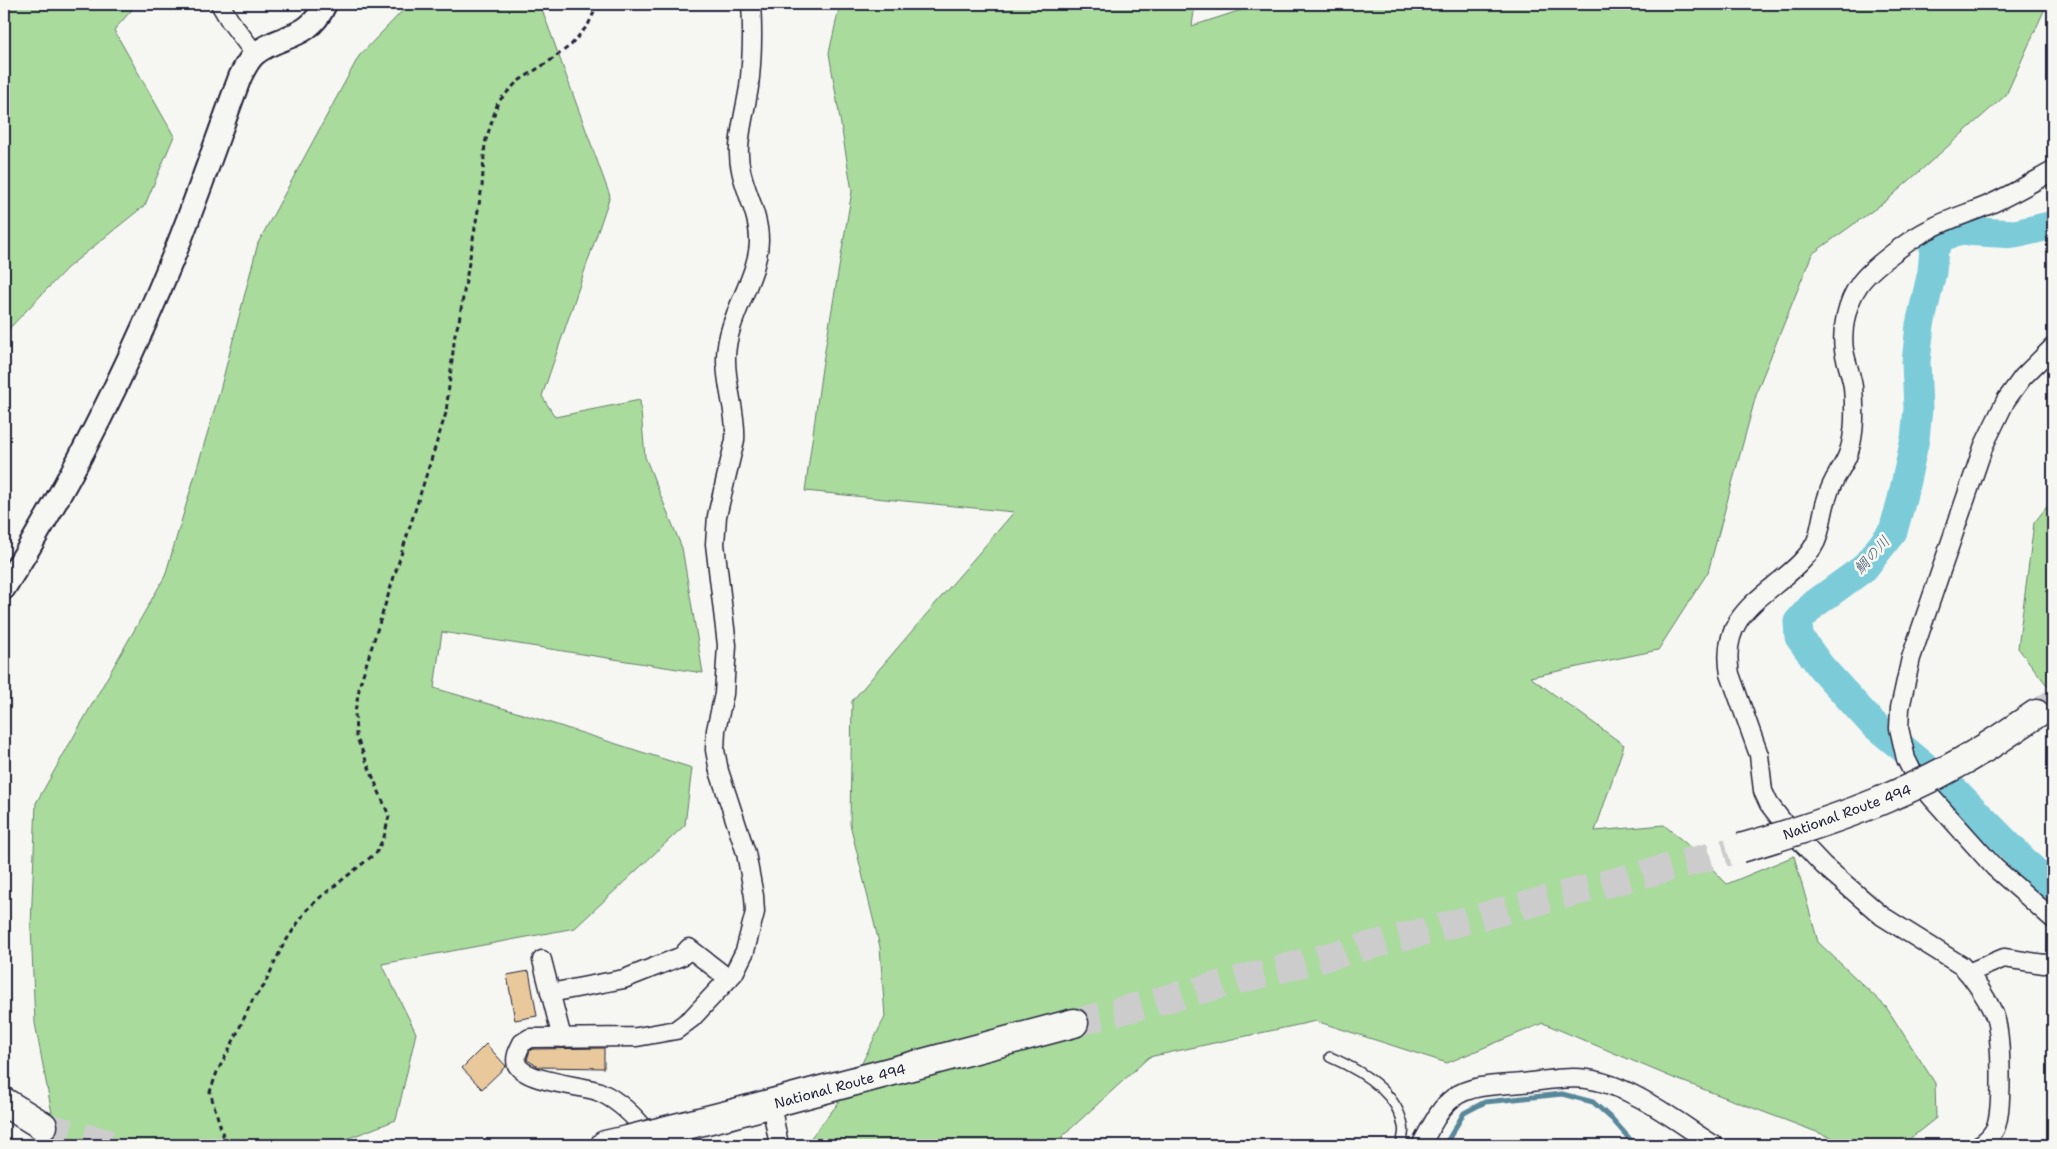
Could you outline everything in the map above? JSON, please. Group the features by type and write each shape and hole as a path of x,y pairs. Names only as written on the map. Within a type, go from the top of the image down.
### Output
{"highway":[{"name":"National Route 494","path":"1735,850 1827,822 1893,797 1963,762 2036,714"},
{"name":"National Route 494","path":"627,1143 1074,1023"},
{"path":"4,1102 43,1126"}],"street":[{"path":"220,4 230,21 255,54"},
{"path":"4,588 38,534 66,483 126,363 175,254 246,64 255,54 292,38 306,28 316,19 325,4"},
{"path":"627,1143 647,1133 643,1127 610,1097 597,1091 534,1076 524,1071 516,1060 522,1043 530,1038 637,1037 676,1030 692,1018 734,973 745,950 754,912 754,896 746,853 719,771 715,750 716,730 724,686 727,646 714,544 717,516 733,455 736,434 726,382 726,355 732,324 754,266 759,241 756,214 741,171 739,148 749,86 753,26 751,4"},
{"path":"1979,1145 1990,1137 1995,1129 1998,1117 2000,1043 1994,1014 1962,966 1882,916 1822,865 1786,826 1769,804 1763,791 1759,755 1730,674 1727,660 1728,646 1733,631 1746,610 1793,570 1816,544 1828,494 1846,460 1851,443 1854,418 1853,386 1844,349 1845,318 1851,299 1859,284 1875,267 1928,229 1986,206 2053,171"},
{"path":"2053,347 2023,377 2006,400 1984,445 1911,658 1900,708 1899,728 1906,759 1915,776 1933,799 1994,867 2053,920"},
{"path":"550,993 624,979 682,956 689,948 729,979"},
{"path":"1968,973 2004,958 2044,964 2053,963"},
{"path":"542,960 562,1038"},
{"path":"1421,1145 1442,1109 1453,1098 1464,1092 1481,1087 1567,1078 1587,1079 1625,1090 1714,1145"},
{"path":"771,1104 778,1145"}],"lane":[{"path":"1330,1057 1346,1064 1382,1089 1397,1107 1404,1128 1401,1145"}],"path":[{"path":"226,1145 210,1092 217,1072 253,1000 264,986 282,948 304,912 316,900 376,853 384,837 389,816 356,736 356,712 363,675 446,413 455,334 459,321 482,186 485,143 498,102 517,82 571,45 588,25 598,4"}],"green space":[{"path":"4,4 137,4 114,30 174,136 145,205 67,268 4,334"},
{"path":"409,4 540,4 610,196 542,396 555,417 640,400 645,457 682,548 703,673 442,632 434,688 692,768 685,825 575,928 382,964 416,1033 396,1120 331,1145 45,1145 54,1124 35,1023 31,926 36,803 165,576 219,394 258,243 359,56"},
{"path":"840,4 1195,4 1192,26 1260,4 2047,4 2006,95 1886,201 1812,254 1758,388 1708,572 1658,650 1530,677 1624,745 1595,831 1664,825 1696,852 1727,884 1794,856 1818,942 1886,1007 1935,1083 1936,1118 1902,1145 1851,1145 1671,1077 1543,1023 1447,1063 1316,1021 1149,1057 1053,1145 805,1145 848,1091 885,1017 880,947 850,824 852,701 1014,512 805,491 822,368 852,191 829,53"},
{"path":"2053,499 2053,693 2018,648 2034,523"}],"building":[{"path":"529,971 537,1016 515,1020 507,975"},
{"path":"486,1044 506,1066 482,1089 462,1068"},
{"path":"604,1048 604,1068 539,1067 527,1060 530,1050 533,1049"}],"waterway":[{"name":"鯛の川","path":"2053,225 2015,234 1962,231 1943,236 1934,249 1932,272 1920,325 1916,362 1918,409 1915,439 1893,531 1864,568 1813,605 1798,622 1799,637 1821,667 1871,722 1956,792 2053,890"},
{"path":"1445,1145 1464,1113 1485,1102 1562,1094 1593,1102 1613,1120 1635,1145"}],"tunnel":[{"path":"2036,714 2053,703"},
{"path":"1074,1023 1728,852"},
{"path":"43,1126 115,1145"}]}
